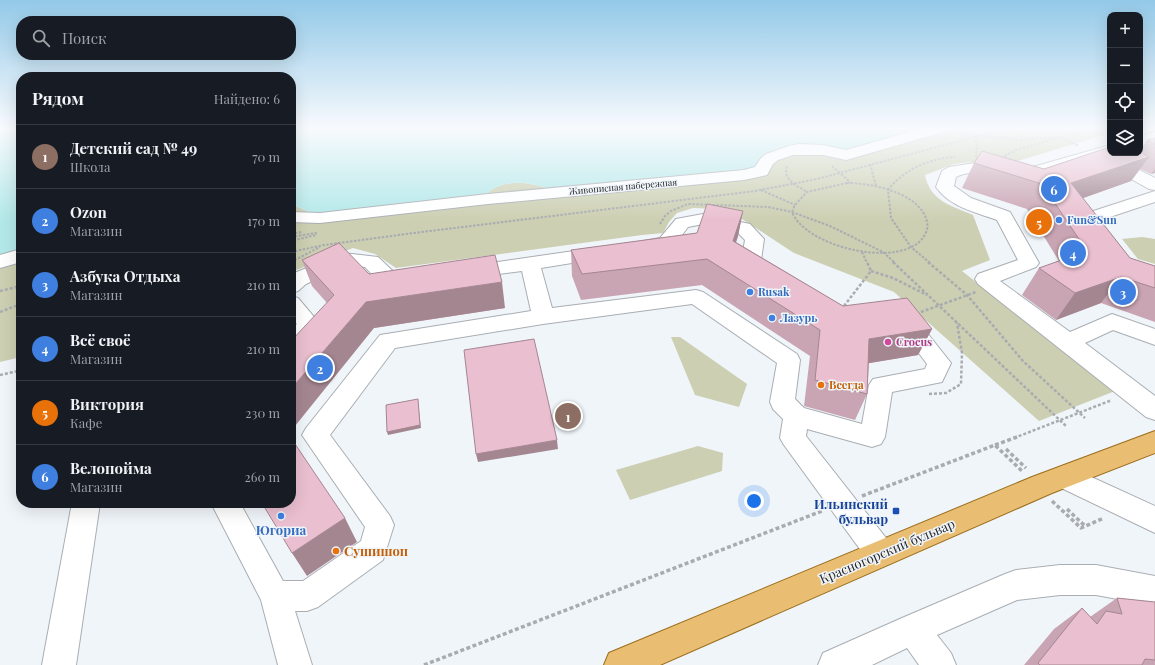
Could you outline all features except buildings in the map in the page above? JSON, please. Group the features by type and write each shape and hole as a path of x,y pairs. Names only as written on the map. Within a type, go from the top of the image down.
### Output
{"main road":[{"name":"Красногорский бульвар","path":"621,665 880,553 1032,478 1065,477 1155,442"}],"street":[{"name":"Живописная набережная","path":"296,217 320,218 488,199 744,175 761,171 769,159"},
{"path":"1078,159 1015,177 974,168 955,171 948,175 945,187 951,194 974,205 1004,216 1029,264 985,279 1155,410"},
{"path":"1114,159 1155,185"},
{"path":"1101,244 1084,220 1155,196"},
{"path":"296,282 343,259 371,261 393,283 666,243 682,223 703,219 742,228 755,239 751,263 785,283"},
{"path":"0,262 16,257"},
{"path":"530,263 543,317"},
{"path":"275,596 307,596 373,550 380,525 316,435 388,341 543,317 696,297 789,360 782,402 796,416 872,437 881,385 934,376 939,364 898,313"},
{"path":"296,309 308,324 296,337"},
{"path":"1068,342 1112,322 1155,337"},
{"path":"796,416 793,438 880,553"},
{"path":"1065,477 1155,520"},
{"path":"59,665 85,508"},
{"path":"228,508 275,596 295,665"},
{"path":"835,665 913,629 1016,585 1060,580 1096,580 1155,590"},
{"path":"913,629 939,665"}],"path":[{"path":"296,251 324,246 760,189 794,183 889,159"},
{"path":"936,159 896,179 888,190 891,218 911,247 967,295 1023,361 1085,418"},
{"path":"870,164 876,186"},
{"path":"788,165 785,172 794,183 807,192"},
{"path":"832,166 851,183"},
{"path":"851,183 876,186 888,190 913,200 925,214 928,221 926,235 921,241 911,247 893,252 884,252 862,251 840,247 816,236 798,223 793,216 792,212 795,205 807,192 851,183"},
{"path":"760,189 795,205"},
{"path":"653,245 666,213 688,204 768,207 792,212 830,226 884,252 1066,426"},
{"path":"296,236 316,233 316,235 296,240"},
{"path":"296,260 324,246"},
{"path":"862,251 871,270 904,282 931,297"},
{"path":"844,306 871,270"},
{"path":"898,313 939,305 993,286"},
{"path":"0,291 16,287"},
{"path":"0,312 16,306"},
{"path":"0,375 16,371"},
{"path":"424,665 1132,392"},
{"path":"995,445 1032,478"},
{"path":"1006,449 1081,528 1128,507"},
{"path":"1067,508 1085,526"}],"green space":[{"path":"761,159 1024,159 1001,166 970,162 954,164 925,175 928,184 937,197 950,205 973,215 990,260 962,271 1115,391 1039,421 894,292 794,253 739,217 717,209 693,208 677,213 669,222 663,233 396,268 375,254 353,248 296,270 296,206 314,214 487,194 499,186 516,183 532,184 547,189 758,162"},
{"path":"1142,237 1155,239 1155,264 1138,259 1122,239"},
{"path":"16,252 16,358 0,362 0,257"},
{"path":"671,337 680,337 747,384 739,407 695,395"},
{"path":"698,446 723,453 722,471 630,500 616,470"}],"water":[{"path":"0,159 16,159 16,252 0,257"},
{"path":"296,159 760,159 755,169 722,174 547,189 533,184 516,183 500,186 487,194 314,214 296,206"}],"place":[{"name":"Велопойма","path":"1054,189"},
{"name":"Fun&Sun","path":"1059,220"},
{"name":"Виктория","path":"1039,222"},
{"name":"Всё своё","path":"1073,253"},
{"name":"Rusak","path":"750,292"},
{"name":"Азбука Отдыха","path":"1123,292"},
{"name":"Лазурь","path":"772,318"},
{"name":"Crocus","path":"888,342"},
{"name":"Ozon","path":"320,368"},
{"name":"Всегда","path":"821,385"},
{"name":"Детский сад № 49","path":"568,416"},
{"name":"Ильинский бульвар","path":"896,511"},
{"name":"Югориа","path":"281,516"},
{"name":"Сушишоп","path":"336,551"}]}
